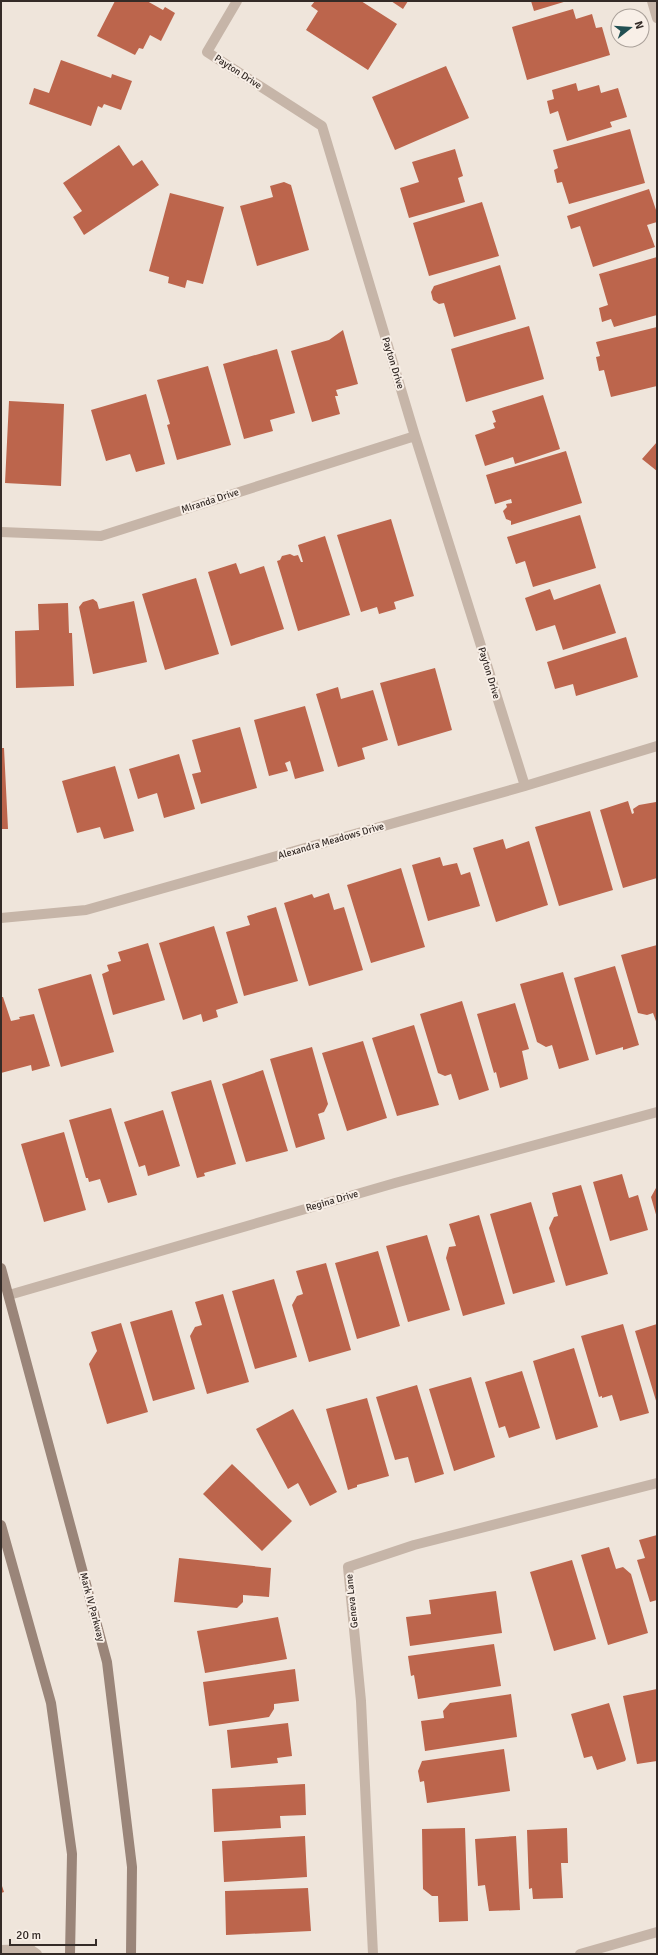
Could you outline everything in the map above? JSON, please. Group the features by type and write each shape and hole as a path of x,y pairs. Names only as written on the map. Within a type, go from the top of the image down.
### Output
{"main road":[{"name":"Mark IV Parkway","path":"1,1268 106,1662 132,1867 131,1954"},
{"path":"1,1525 51,1703 72,1854 70,1954"}],"street":[{"name":"Payton Drive","path":"237,1 207,52 322,126 415,436 525,786"},
{"path":"652,1 657,18"},
{"name":"Miranda Drive","path":"1,532 102,536 415,436"},
{"name":"Alexandra Meadows Drive","path":"1,918 86,910 525,786 657,746"},
{"name":"Regina Drive","path":"9,1295 395,1183 657,1112"},
{"name":"Geneva Lane","path":"373,1954 361,1701 348,1567 414,1545 657,1483"},
{"path":"580,1954 657,1932"},
{"path":"1,1950 30,1949 37,1954"}],"building":[{"path":"115,1 147,1 163,10 165,7 175,13 161,41 150,35 143,49 139,48 135,55 97,36"},
{"path":"315,1 361,1 397,24 368,70 306,30 318,11 311,6"},
{"path":"391,1 408,1 403,9"},
{"path":"531,1 567,1 534,11"},
{"path":"573,9 576,19 592,14 596,28 602,27 610,55 527,80 512,27"},
{"path":"61,60 111,78 112,74 132,81 121,110 104,104 102,108 98,106 91,126 29,104 34,88 49,93"},
{"path":"446,66 469,118 395,150 372,97"},
{"path":"576,83 578,91 599,85 601,93 618,88 627,117 610,122 612,127 567,141 558,111 550,114 547,101 554,99 552,90"},
{"path":"630,129 645,183 569,204 562,182 557,183 554,170 558,168 553,150"},
{"path":"119,145 133,166 142,160 159,185 84,235 73,217 82,211 63,183"},
{"path":"455,149 463,176 458,178 465,202 409,218 400,188 419,182 412,162"},
{"path":"284,182 291,185 309,250 257,266 240,206 273,197 270,186"},
{"path":"649,189 657,213 657,222 647,225 655,247 593,267 580,226 571,229 567,216"},
{"path":"170,193 224,207 203,284 187,280 185,288 168,283 169,277 149,271"},
{"path":"482,202 499,256 429,276 413,223"},
{"path":"657,257 657,315 614,327 611,319 602,322 599,308 608,305 599,274"},
{"path":"500,265 516,319 454,337 444,303 439,304 433,300 431,292 434,286"},
{"path":"529,326 544,379 466,402 451,349"},
{"path":"657,327 657,386 611,397 604,370 599,371 596,357 600,356 596,342"},
{"path":"343,330 358,384 336,390 338,396 335,396 340,414 312,422 291,351 329,340"},
{"path":"277,349 295,413 270,420 273,431 244,439 223,364"},
{"path":"208,366 231,445 177,460 167,425 170,424 157,380"},
{"path":"146,394 165,464 136,472 130,454 106,461 91,410"},
{"path":"543,395 560,449 515,464 513,457 485,466 475,435 495,428 493,423 496,422 492,411"},
{"path":"9,401 64,404 61,486 5,483"},
{"path":"657,442 657,471 642,459"},
{"path":"566,451 582,503 511,525 511,521 506,519 503,511 507,507 506,504 512,503 511,499 495,504 486,475"},
{"path":"580,515 596,568 533,587 525,561 516,564 507,537"},
{"path":"391,519 414,596 394,602 396,609 379,614 377,607 361,612 337,535"},
{"path":"325,536 350,615 298,631 277,561 280,560 282,556 290,554 294,556 298,555 301,562 303,562 298,545"},
{"path":"236,563 240,574 264,566 284,629 231,646 208,572"},
{"path":"196,578 219,654 165,670 142,594"},
{"path":"600,584 616,633 563,650 555,625 536,631 525,598 550,589 554,600"},
{"path":"93,599 97,602 99,609 134,601 147,662 93,674 79,607 83,602"},
{"path":"68,603 69,633 72,633 74,686 16,688 15,631 39,630 38,604"},
{"path":"626,637 638,677 576,696 573,684 555,689 547,662"},
{"path":"435,668 452,730 398,746 380,683"},
{"path":"338,687 341,699 373,690 388,740 362,748 365,759 338,767 316,694"},
{"path":"305,706 324,771 295,779 290,761 285,763 288,771 269,776 254,720"},
{"path":"240,727 257,788 201,804 192,774 201,772 192,740"},
{"path":"1,748 4,748 8,829 1,829"},
{"path":"179,754 195,809 164,818 157,793 138,799 129,769"},
{"path":"115,766 134,831 104,839 100,827 77,833 62,781"},
{"path":"628,801 632,814 634,813 633,809 639,805 656,802 657,878 623,888 600,810"},
{"path":"590,811 613,890 559,906 535,827"},
{"path":"503,839 506,849 529,841 548,905 496,922 473,848"},
{"path":"440,857 443,866 457,863 461,875 470,872 480,906 428,921 412,865"},
{"path":"401,868 425,947 371,963 347,885"},
{"path":"329,893 334,910 344,907 363,970 309,986 284,903 312,894 314,898"},
{"path":"276,907 298,981 244,996 226,932 250,925 247,916"},
{"path":"214,926 238,1003 216,1010 218,1017 203,1022 201,1014 183,1020 159,943"},
{"path":"148,943 165,1000 113,1015 102,974 109,971 107,965 121,961 118,952"},
{"path":"657,945 657,1024 653,1013 647,1015 638,1013 621,955"},
{"path":"615,966 639,1045 623,1050 623,1047 596,1055 574,978"},
{"path":"563,972 589,1060 559,1069 552,1045 546,1047 537,1042 520,984"},
{"path":"91,974 114,1052 61,1067 38,989"},
{"path":"1,997 3,997 11,1021 20,1019 19,1017 34,1014 50,1066 32,1071 31,1065 1,1073"},
{"path":"462,1001 489,1090 459,1100 451,1074 445,1076 438,1073 420,1014"},
{"path":"515,1003 529,1049 522,1051 528,1079 500,1088 496,1072 494,1073 477,1014"},
{"path":"414,1025 439,1105 397,1116 372,1038"},
{"path":"363,1041 387,1118 347,1131 322,1053"},
{"path":"312,1047 328,1104 324,1112 318,1114 325,1139 296,1148 270,1059"},
{"path":"263,1070 288,1151 246,1162 222,1084"},
{"path":"211,1080 236,1164 204,1173 205,1176 197,1178 171,1092"},
{"path":"111,1108 137,1195 108,1203 100,1179 89,1182 88,1178 86,1178 69,1120"},
{"path":"163,1110 180,1166 148,1176 145,1165 139,1167 124,1122"},
{"path":"64,1132 86,1210 44,1222 21,1144"},
{"path":"622,1174 629,1198 638,1195 648,1230 610,1241 593,1182"},
{"path":"581,1185 608,1274 566,1286 549,1228 554,1217 558,1216 552,1193"},
{"path":"657,1188 657,1218 651,1197"},
{"path":"531,1202 555,1282 513,1294 490,1214"},
{"path":"479,1215 505,1304 463,1316 446,1258 449,1247 456,1246 449,1224"},
{"path":"427,1235 450,1310 408,1322 386,1246"},
{"path":"378,1251 400,1326 357,1339 335,1263"},
{"path":"326,1263 351,1350 309,1362 292,1305 297,1296 303,1294 296,1271"},
{"path":"274,1279 297,1357 255,1369 232,1291"},
{"path":"223,1294 249,1382 207,1394 190,1336 195,1327 202,1325 195,1302"},
{"path":"172,1310 195,1389 153,1401 130,1322"},
{"path":"121,1323 148,1412 107,1424 89,1364 97,1351 91,1332"},
{"path":"623,1324 649,1413 620,1421 612,1395 602,1398 602,1396 599,1397 581,1336"},
{"path":"657,1324 657,1404 635,1331"},
{"path":"574,1348 598,1427 556,1440 533,1361"},
{"path":"522,1371 540,1428 509,1438 505,1426 499,1428 485,1382"},
{"path":"471,1377 495,1457 454,1471 429,1389"},
{"path":"417,1385 444,1474 415,1483 408,1457 395,1460 376,1397"},
{"path":"367,1398 389,1476 357,1485 357,1487 348,1490 326,1409"},
{"path":"293,1409 337,1492 310,1506 298,1483 288,1489 256,1429"},
{"path":"232,1464 292,1521 262,1551 203,1494"},
{"path":"657,1535 657,1600 650,1602 637,1560 645,1558 639,1540"},
{"path":"609,1547 616,1569 623,1567 631,1574 648,1633 608,1645 581,1555"},
{"path":"179,1558 271,1568 269,1597 243,1595 243,1602 237,1608 174,1602"},
{"path":"572,1560 596,1639 554,1651 530,1572"},
{"path":"496,1591 502,1633 410,1646 406,1617 431,1614 429,1600"},
{"path":"278,1617 287,1659 205,1673 197,1631"},
{"path":"494,1644 501,1686 418,1699 414,1675 411,1676 408,1656"},
{"path":"295,1669 299,1701 274,1704 274,1709 269,1717 209,1726 203,1682"},
{"path":"657,1689 657,1761 637,1764 623,1696"},
{"path":"511,1694 517,1737 425,1751 421,1721 444,1718 443,1711 450,1703"},
{"path":"609,1703 626,1759 625,1761 597,1770 592,1756 584,1758 571,1714"},
{"path":"288,1723 292,1756 277,1758 278,1763 231,1768 227,1730"},
{"path":"504,1749 510,1791 427,1803 424,1781 420,1782 418,1771 422,1761"},
{"path":"305,1784 306,1815 280,1816 281,1828 214,1832 212,1789"},
{"path":"465,1828 468,1921 439,1922 438,1896 432,1896 423,1889 422,1829"},
{"path":"567,1828 568,1863 561,1863 563,1898 533,1899 532,1888 529,1889 527,1830"},
{"path":"305,1836 307,1877 224,1882 222,1841"},
{"path":"516,1836 520,1910 489,1911 485,1885 478,1886 475,1839"},
{"path":"1,1883 4,1892 1,1893"},
{"path":"308,1888 311,1931 226,1935 225,1891"}]}
